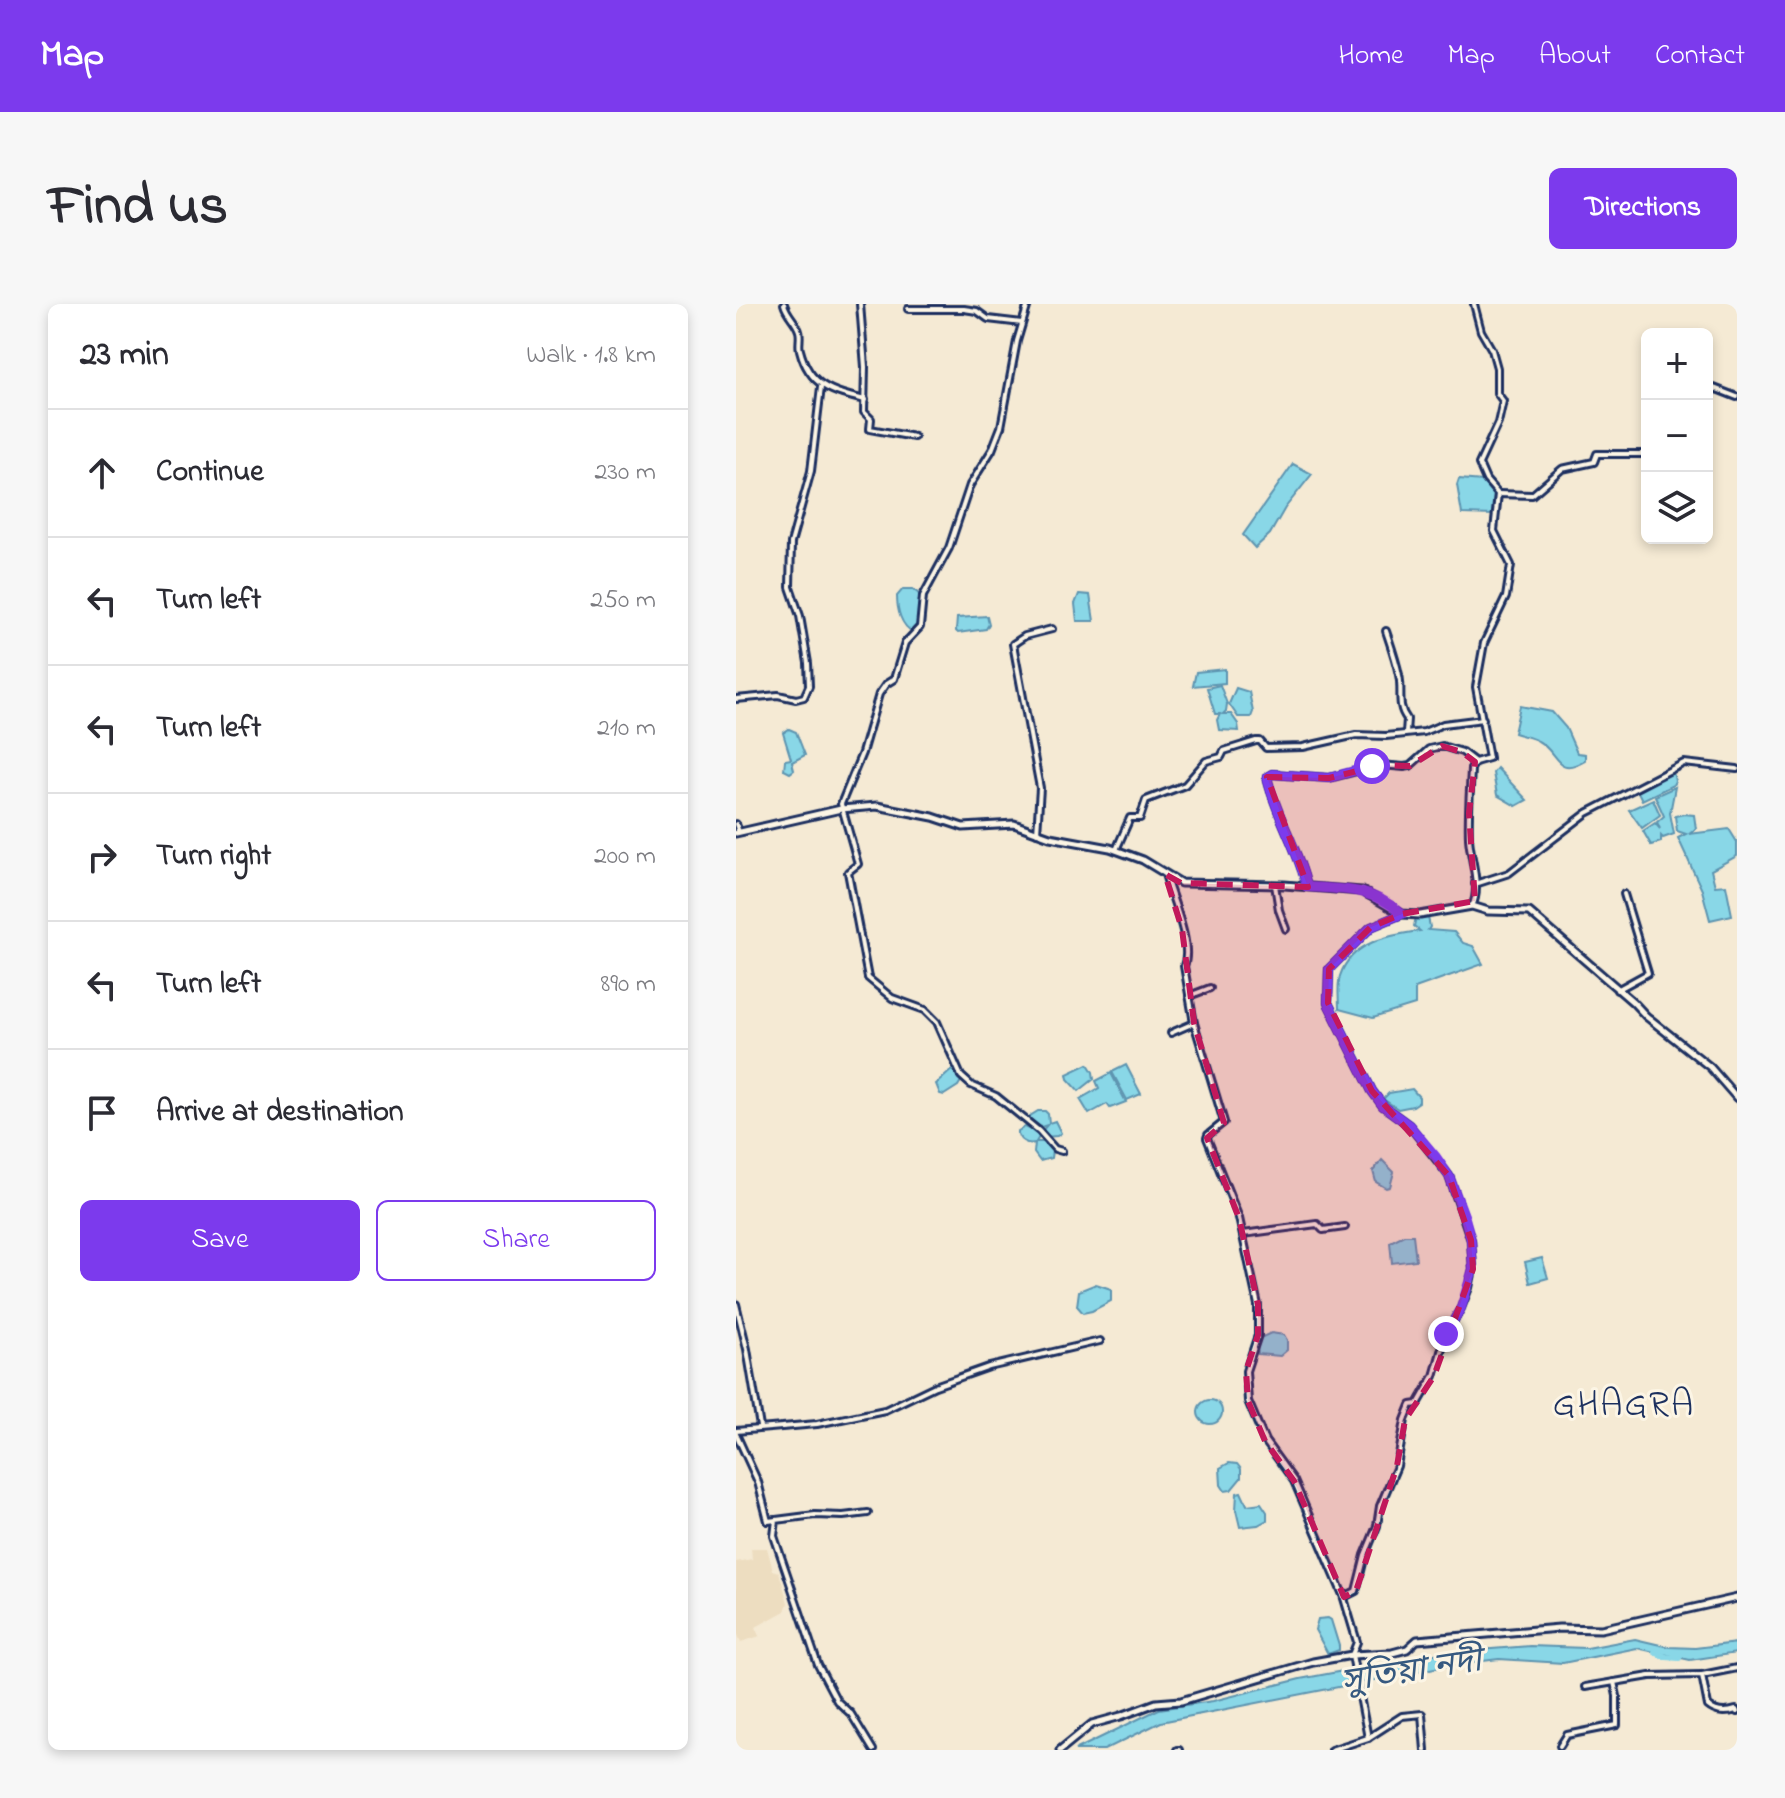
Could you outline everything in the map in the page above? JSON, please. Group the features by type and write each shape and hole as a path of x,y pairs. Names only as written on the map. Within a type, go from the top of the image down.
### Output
{"street":[{"path":"784,304 800,332 801,353 821,387 865,400"},
{"path":"860,304 865,416 871,419 870,429 872,432 914,437"},
{"path":"1028,304 1001,427 992,450 970,485 949,548 923,596 920,627 905,643 894,679 886,684 872,710 867,738 841,809 858,864 848,872 868,978 892,998 929,1013 937,1022 961,1076 971,1085 996,1096 1039,1131 1055,1149 1062,1151"},
{"path":"1472,906 1475,884 1469,813 1471,769 1475,762 1489,758 1476,687 1484,643 1506,597 1511,565 1494,531 1498,494 1486,480 1479,464 1498,423 1503,401 1497,393 1497,368 1492,350 1481,331 1474,304"},
{"path":"908,309 964,309 977,311 988,319 1022,323"},
{"path":"736,699 778,695 796,699 807,693 808,663 800,616 790,587 791,543 811,471 821,387"},
{"path":"1713,389 1737,397"},
{"path":"1498,494 1532,495 1555,472 1594,462 1597,454 1641,454"},
{"path":"1037,833 1040,788 1013,644 1025,636 1052,629"},
{"path":"1386,631 1400,678 1399,698 1407,719 1406,733"},
{"path":"1116,850 1130,818 1140,818 1146,800 1185,785 1206,761 1221,757 1224,751 1256,741 1266,748 1303,747 1356,735 1424,732 1443,724 1483,719"},
{"path":"1307,887 1299,858 1272,800 1267,777 1272,774 1329,778 1381,765 1410,766 1429,749 1442,746 1462,752 1475,762"},
{"path":"1475,884 1509,873 1587,813 1684,763 1737,769"},
{"path":"736,824 737,832 841,809 877,806 933,817 963,827 1014,824 1037,833 1116,850 1143,860 1181,883 1362,891 1402,914"},
{"path":"1165,874 1182,929 1194,1023 1224,1122 1207,1138 1243,1234 1258,1305 1258,1335 1246,1371 1248,1401 1265,1441 1294,1481 1344,1597 1357,1642 1352,1655 1368,1738"},
{"path":"1275,885 1286,929"},
{"path":"1617,990 1648,973 1624,894"},
{"path":"1344,1597 1356,1591 1365,1555 1377,1526 1380,1506 1397,1466 1405,1420 1411,1405 1418,1404 1434,1376 1446,1334 1461,1308 1473,1269 1471,1240 1449,1176 1409,1125 1383,1106 1372,1091 1328,1003 1329,969 1371,927 1402,914 1420,915 1472,906 1488,911 1529,912 1710,1067 1737,1098"},
{"path":"1189,996 1210,988"},
{"path":"1171,1033 1194,1023"},
{"path":"1243,1234 1317,1224 1323,1230 1345,1227"},
{"path":"736,1304 760,1427"},
{"path":"868,1513 768,1521 758,1482 736,1432 760,1427 817,1424 885,1410 935,1386 989,1367 1100,1341"},
{"path":"776,1520 776,1542 803,1616 810,1646 833,1693 851,1714 873,1750"},
{"path":"1060,1750 1092,1724 1156,1703 1181,1701 1313,1662 1352,1655 1392,1653 1407,1649 1417,1640 1559,1628 1601,1629 1737,1598"},
{"path":"1585,1687 1650,1676 1702,1675 1737,1668"},
{"path":"1702,1675 1708,1706 1715,1711 1737,1712"},
{"path":"1560,1746 1567,1735 1617,1725 1614,1682"},
{"path":"1331,1750 1368,1738 1402,1716 1422,1714 1425,1750"}],"highlighted area":[{"path":"1442,746 1462,752 1475,762 1469,813 1475,901 1402,914 1371,927 1329,969 1328,1003 1372,1091 1449,1176 1471,1240 1473,1269 1434,1376 1405,1420 1397,1466 1356,1591 1344,1597 1294,1481 1265,1441 1248,1401 1246,1371 1258,1335 1258,1305 1239,1218 1207,1138 1224,1123 1194,1023 1182,929 1165,874 1181,883 1308,887 1267,777 1329,778 1381,765 1410,766"}],"shaded area":[{"path":"751,1548 767,1548 773,1570 779,1572 788,1603 785,1611 756,1627 760,1636 741,1642 736,1631 736,1562 752,1559"}],"water":[{"path":"1293,464 1312,474 1285,508 1270,534 1255,548 1243,535"},
{"path":"1459,479 1483,481 1494,492 1494,515 1462,514 1457,485"},
{"path":"903,589 913,589 920,595 918,625 913,632 905,626 899,612 897,596"},
{"path":"1079,594 1090,595 1094,621 1077,621 1075,604"},
{"path":"987,616 989,624 986,629 956,631 957,618"},
{"path":"1225,669 1225,683 1193,686 1196,672"},
{"path":"1220,685 1227,704 1223,714 1231,714 1239,731 1219,730 1217,720 1220,714 1215,714 1207,688"},
{"path":"1236,688 1249,692 1251,717 1238,717 1229,704"},
{"path":"1520,706 1552,712 1566,728 1577,753 1585,754 1585,760 1575,765 1562,765 1538,741 1514,733"},
{"path":"789,729 796,732 805,755 792,762 794,770 790,773 784,770 785,760 791,759 783,733"},
{"path":"1497,768 1527,800 1516,806 1497,795 1493,773"},
{"path":"1673,772 1673,785 1642,800 1636,788"},
{"path":"1675,787 1670,813 1674,834 1661,836 1661,842 1651,845 1643,831 1655,823 1660,829 1657,822 1664,816 1655,796"},
{"path":"1653,799 1660,815 1642,828 1629,810"},
{"path":"1694,815 1696,829 1689,834 1729,829 1737,842 1737,856 1711,870 1715,886 1726,885 1732,915 1710,920 1702,890 1678,838 1686,834 1677,831 1675,816"},
{"path":"1416,917 1428,917 1428,930 1454,932 1463,943 1473,946 1483,964 1415,988 1415,1005 1373,1018 1339,1009 1338,988 1345,964 1372,942 1420,931 1414,926"},
{"path":"1088,1064 1094,1079 1079,1091 1067,1074"},
{"path":"1126,1065 1141,1094 1127,1100 1112,1072"},
{"path":"954,1068 961,1081 944,1095 940,1094 936,1084"},
{"path":"1111,1073 1126,1102 1110,1108 1107,1104 1089,1114 1080,1099 1099,1088 1096,1081"},
{"path":"1412,1089 1419,1097 1419,1102 1413,1106 1398,1109 1383,1099 1389,1093"},
{"path":"1045,1111 1049,1123 1055,1121 1061,1133 1045,1137 1041,1132 1047,1125 1041,1127 1030,1122 1030,1116"},
{"path":"1025,1127 1036,1132 1039,1137 1036,1142 1044,1142 1052,1151 1051,1158 1040,1161 1034,1153 1035,1143 1021,1139 1018,1131"},
{"path":"1382,1160 1394,1172 1390,1187 1386,1188 1376,1182 1373,1171"},
{"path":"1404,1235 1413,1235 1416,1260 1392,1263 1390,1242"},
{"path":"1542,1258 1548,1278 1530,1283 1525,1262"},
{"path":"1096,1284 1111,1289 1111,1301 1083,1313 1077,1306 1079,1291"},
{"path":"1271,1333 1284,1335 1287,1350 1280,1356 1258,1354 1260,1338"},
{"path":"1210,1400 1218,1404 1222,1412 1218,1420 1210,1424 1202,1420 1198,1412 1202,1404"},
{"path":"1229,1463 1237,1464 1241,1469 1241,1478 1231,1490 1225,1491 1221,1485 1220,1468"},
{"path":"1241,1492 1247,1505 1261,1503 1267,1512 1267,1520 1258,1525 1240,1527 1236,1510 1237,1493"},
{"path":"1328,1618 1339,1650 1328,1654 1315,1630 1318,1619"},
{"path":"1635,1639 1669,1647 1695,1648 1737,1643 1737,1653 1690,1660 1637,1648 1563,1663 1499,1659 1450,1665 1161,1722 1104,1750 1075,1750 1159,1709 1213,1701 1300,1679 1440,1653 1530,1646 1587,1648"}],"waterway":[{"name":"সুতিয়া নদী","path":"1655,1652 1679,1658"}],"district":[{"name":"GHAGRA","path":"1624,1402"}],"route":[{"path":"1372,766 1329,778 1272,774 1267,777 1272,800 1299,858 1307,887 1362,891 1379,898 1402,914 1371,927 1329,969 1328,1003 1372,1091 1383,1106 1409,1125 1436,1157 1449,1176 1465,1218 1471,1240 1473,1269 1461,1308 1446,1334"}]}
